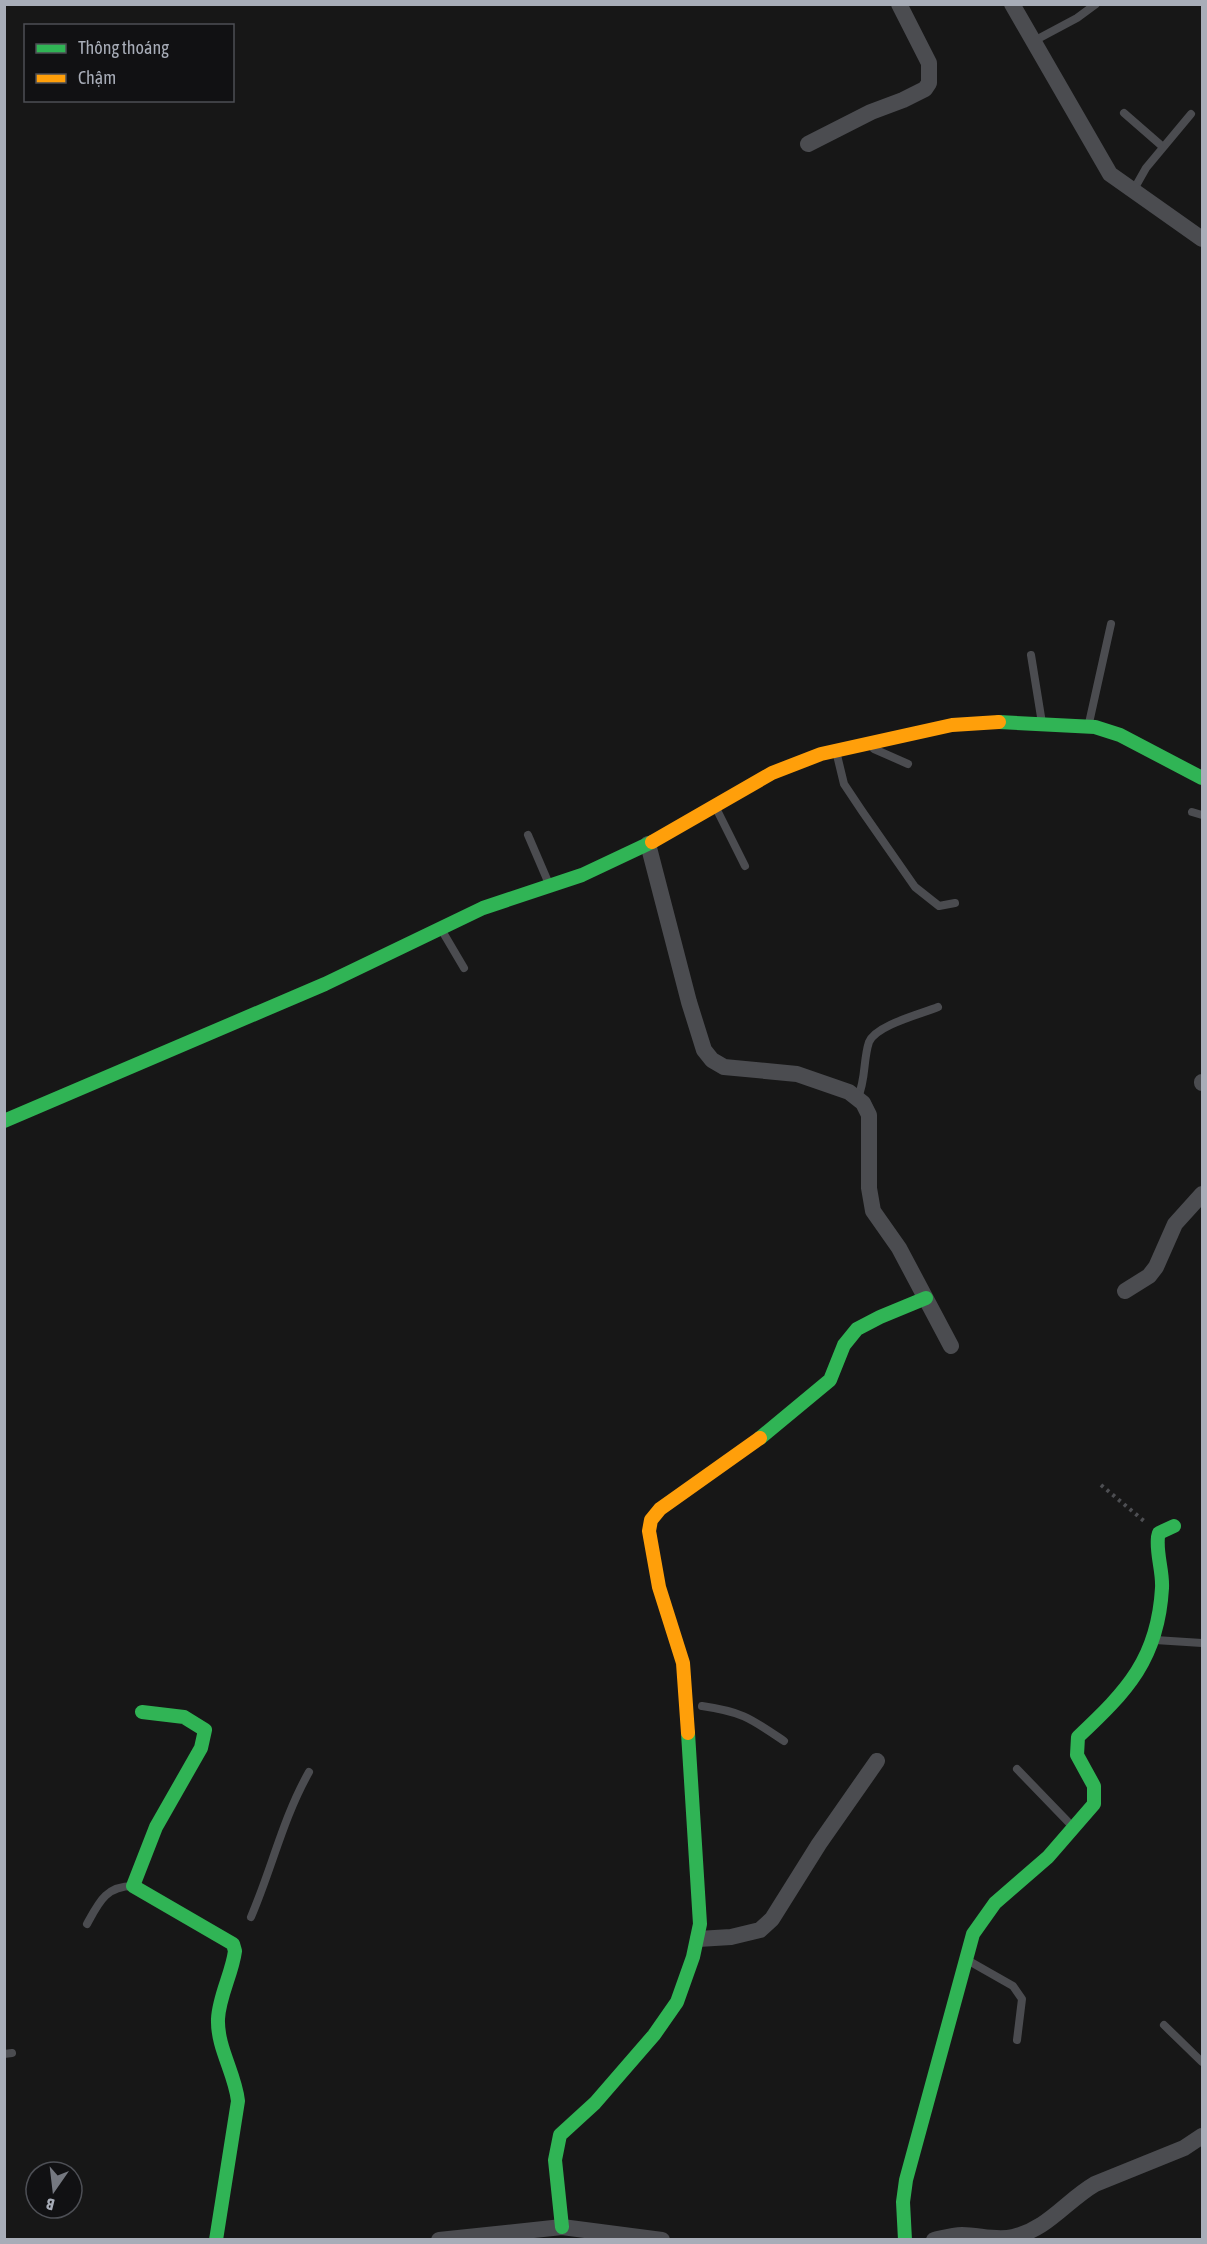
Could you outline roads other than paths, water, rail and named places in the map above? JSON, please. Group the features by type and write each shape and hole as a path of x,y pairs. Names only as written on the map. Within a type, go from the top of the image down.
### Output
{"street":[{"path":"808,144 871,112 925,89 929,83 929,63 899,4"},
{"path":"1011,4 1102,164 1110,174 1203,239"},
{"path":"4,1121 325,984 483,908 582,875 648,843 772,773 836,751 952,725 977,722 1089,726 1120,735 1203,778"},
{"path":"648,843 692,1013 704,1050 712,1059 724,1066 797,1074 858,1097 869,1115 869,1188 873,1211 899,1248 951,1346"},
{"path":"1125,1291 1149,1276 1156,1267 1175,1224 1203,1194"},
{"path":"562,2227 555,2156 557,2140 565,2128 588,2111 605,2092 672,2010 698,1939 700,1924 694,1706 659,1587 649,1531 651,1520 660,1509 790,1415 832,1379 840,1365 844,1345 852,1332 926,1298"},
{"path":"905,2240 903,2202 906,2180 973,1934 982,1915 996,1899 1040,1864 1095,1804 1098,1795 1097,1786 1075,1755 1074,1747 1078,1737 1126,1691 1138,1674 1161,1598 1162,1580 1157,1541 1160,1533 1174,1526"},
{"path":"142,1712 180,1715 198,1721 205,1730 206,1736 156,1827 133,1886 238,1946 218,2020 219,2036 237,2088 238,2101 216,2240"},
{"path":"698,1939 730,1937 760,1930 772,1919 877,1761"},
{"path":"934,2240 961,2235 1012,2237 1033,2231 1095,2184 1185,2148 1203,2136"},
{"path":"439,2240 562,2227 662,2240"}],"lane":[{"path":"1032,42 1077,18 1096,4"},
{"path":"1124,113 1163,147"},
{"path":"1133,191 1163,147 1191,114"},
{"path":"1089,726 1111,624"},
{"path":"1031,655 1042,723"},
{"path":"866,744 908,764"},
{"path":"836,751 844,784 915,887 939,906 955,903"},
{"path":"715,805 745,866"},
{"path":"1192,812 1203,815"},
{"path":"528,835 549,885"},
{"path":"441,928 464,968"},
{"path":"858,1097 865,1076 869,1041 876,1033 885,1027 938,1008"},
{"path":"1150,1639 1203,1643"},
{"path":"694,1706 735,1711 784,1741"},
{"path":"1017,1769 1074,1827"},
{"path":"251,1917 266,1883 289,1810 309,1772"},
{"path":"87,1924 100,1901 110,1890 133,1886"},
{"path":"966,1959 1013,1986 1022,1999 1017,2040"},
{"path":"1164,2025 1203,2062"}]}
